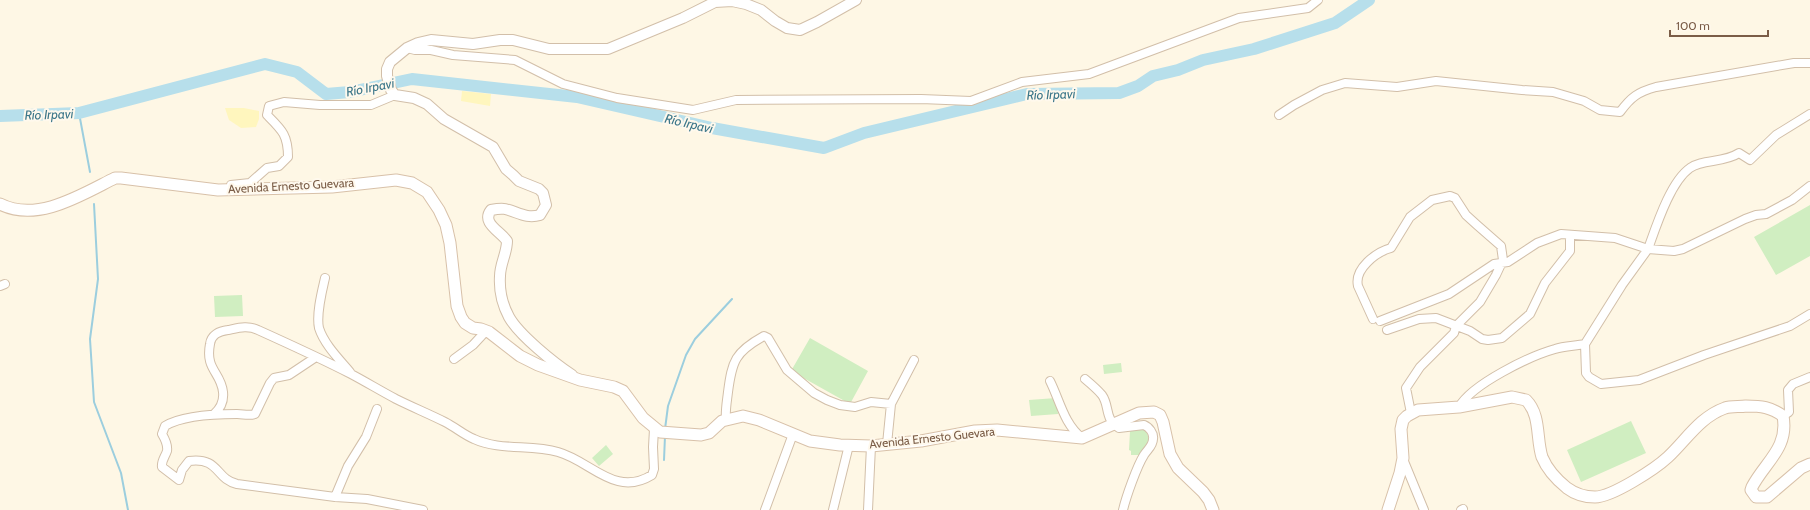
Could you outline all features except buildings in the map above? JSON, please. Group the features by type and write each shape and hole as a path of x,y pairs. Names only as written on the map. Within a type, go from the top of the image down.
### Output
{"main road":[{"name":"Avenida Ernesto Guevara","path":"0,204 11,210 38,210 60,204 114,178 218,190 332,187 396,180 412,183 427,192 434,201 446,225 450,243 457,306 465,323 473,328 486,331 520,356 538,365 580,380 614,386 623,391 643,418 662,432 701,436 709,433 726,420 743,416 760,420 792,434 826,444 871,446 921,441 976,431 997,430 1082,438 1139,413 1154,412 1160,415 1170,454 1178,468 1186,478 1203,492 1209,500 1213,510"},
{"path":"1388,510 1403,458 1401,429 1403,420 1411,412 1418,410 1459,407 1512,397 1526,400 1534,410 1542,456 1550,471 1565,487 1574,493 1585,497 1604,496 1654,468 1668,457 1699,424 1709,416 1726,408 1761,406 1776,411 1783,416 1785,427 1783,437 1770,462 1752,487 1753,494 1761,498 1767,496 1801,468 1810,464"}],"street":[{"path":"393,92 387,76 387,69 390,62 407,48 418,43 431,40 473,44 500,40 513,40 549,49 608,49 683,18 715,2 732,1 746,4 761,10 775,22 787,28 800,30 818,22 856,0"},
{"path":"407,48 416,50 431,50 453,55 515,60 564,84 617,98 693,110 736,100 921,99 971,101 1022,82 1089,74 1240,18 1308,8 1318,0"},
{"path":"1279,115 1322,90 1345,83 1397,87 1436,81 1553,92 1584,101 1600,110 1620,112 1630,98 1643,90 1790,63 1810,63"},
{"path":"204,188 250,183 267,168 279,166 288,157 288,144 284,132 267,115 269,106 284,102 320,105 371,105 393,92 420,101 444,119 488,144 496,150 506,169 513,176 519,181 533,186 543,193 546,205 540,215 529,217 504,208 492,210 488,214 488,219 491,225 507,240 507,247 500,275 501,299 509,318 543,354 580,380"},
{"path":"1810,114 1776,135 1750,160 1739,153 1731,158 1690,168 1679,180 1658,222 1648,249 1622,286 1585,344 1586,373 1589,377 1601,384 1639,380 1710,352 1790,326 1810,314"},
{"path":"1411,412 1406,388 1420,367 1454,333 1456,326 1480,302 1502,263 1503,260 1503,252 1500,246 1466,215 1455,198 1450,196 1432,200 1410,217 1391,248 1380,251 1360,273 1357,281 1358,286 1376,320 1449,294 1494,264 1502,263 1508,262 1537,243 1556,235 1570,234 1615,238 1648,249 1674,251 1683,249 1745,219 1756,215 1766,214 1792,200 1810,186"},
{"path":"1387,330 1419,319 1427,318 1441,319 1470,331 1482,339 1488,340 1502,338 1530,314 1545,283 1570,252 1570,234"},
{"path":"325,278 321,298 320,328 325,340 351,374"},
{"path":"214,414 221,405 223,393 208,360 210,340 217,333 229,329 252,327 351,374 397,400 447,423 474,439 496,445 556,452 570,456 604,477 615,481 626,483 633,482 646,478 652,474 654,469 652,447 662,432"},
{"path":"454,359 474,345 486,331"},
{"path":"726,420 730,373 734,361 742,351 764,336 768,338 787,370 814,393 827,400 840,405 855,407 870,402 891,404"},
{"path":"1459,407 1464,398 1483,384 1533,357 1556,348 1585,344"},
{"path":"316,357 289,374 274,378 270,383 255,414 251,416 239,414 214,414 179,420 165,426 162,434 167,444 167,452 161,464 165,471 179,480 182,470 189,461 200,460 209,462 213,465 228,482 335,497 367,499 423,510"},
{"path":"887,444 891,404 914,360"},
{"path":"1783,416 1789,412 1790,409 1788,390 1793,384 1810,377"},
{"path":"1085,379 1103,396 1113,425 1119,428 1144,424 1152,432 1153,440 1138,467 1125,500 1123,510"},
{"path":"1050,381 1069,426 1082,438"},
{"path":"335,497 348,466 366,437 377,409"},
{"path":"765,510 792,434"},
{"path":"833,510 849,445"},
{"path":"868,510 871,446"},
{"path":"1403,458 1424,510"}],"green space":[{"path":"1810,205 1810,256 1776,275 1754,237"},
{"path":"242,295 243,316 215,317 214,296"},
{"path":"810,338 868,371 850,404 791,371"},
{"path":"1121,363 1122,372 1104,374 1103,365"},
{"path":"1056,398 1058,414 1031,416 1029,400"},
{"path":"1631,421 1646,453 1581,482 1567,450"},
{"path":"1141,429 1145,430 1147,433 1148,443 1141,455 1131,455 1131,451 1129,450 1130,431"},
{"path":"606,445 613,454 599,466 592,458"}],"sand":[{"path":"462,91 491,94 490,106 461,101"},
{"path":"225,108 244,108 259,111 259,119 256,127 241,128 229,120"}],"waterway":[{"name":"Río Irpavi","path":"0,116 79,113 265,64 297,72 326,94 350,92 412,79 577,97 712,128 824,148 864,133 1027,94 1119,93 1138,86 1153,76 1178,70 1203,60 1254,49 1335,23 1369,0"},
{"path":"79,113 90,172"},
{"path":"94,204 98,279 90,339 94,402 121,473 128,510"},
{"path":"665,429 668,406 686,355 695,339 732,299"},
{"path":"664,460 665,436"}]}
